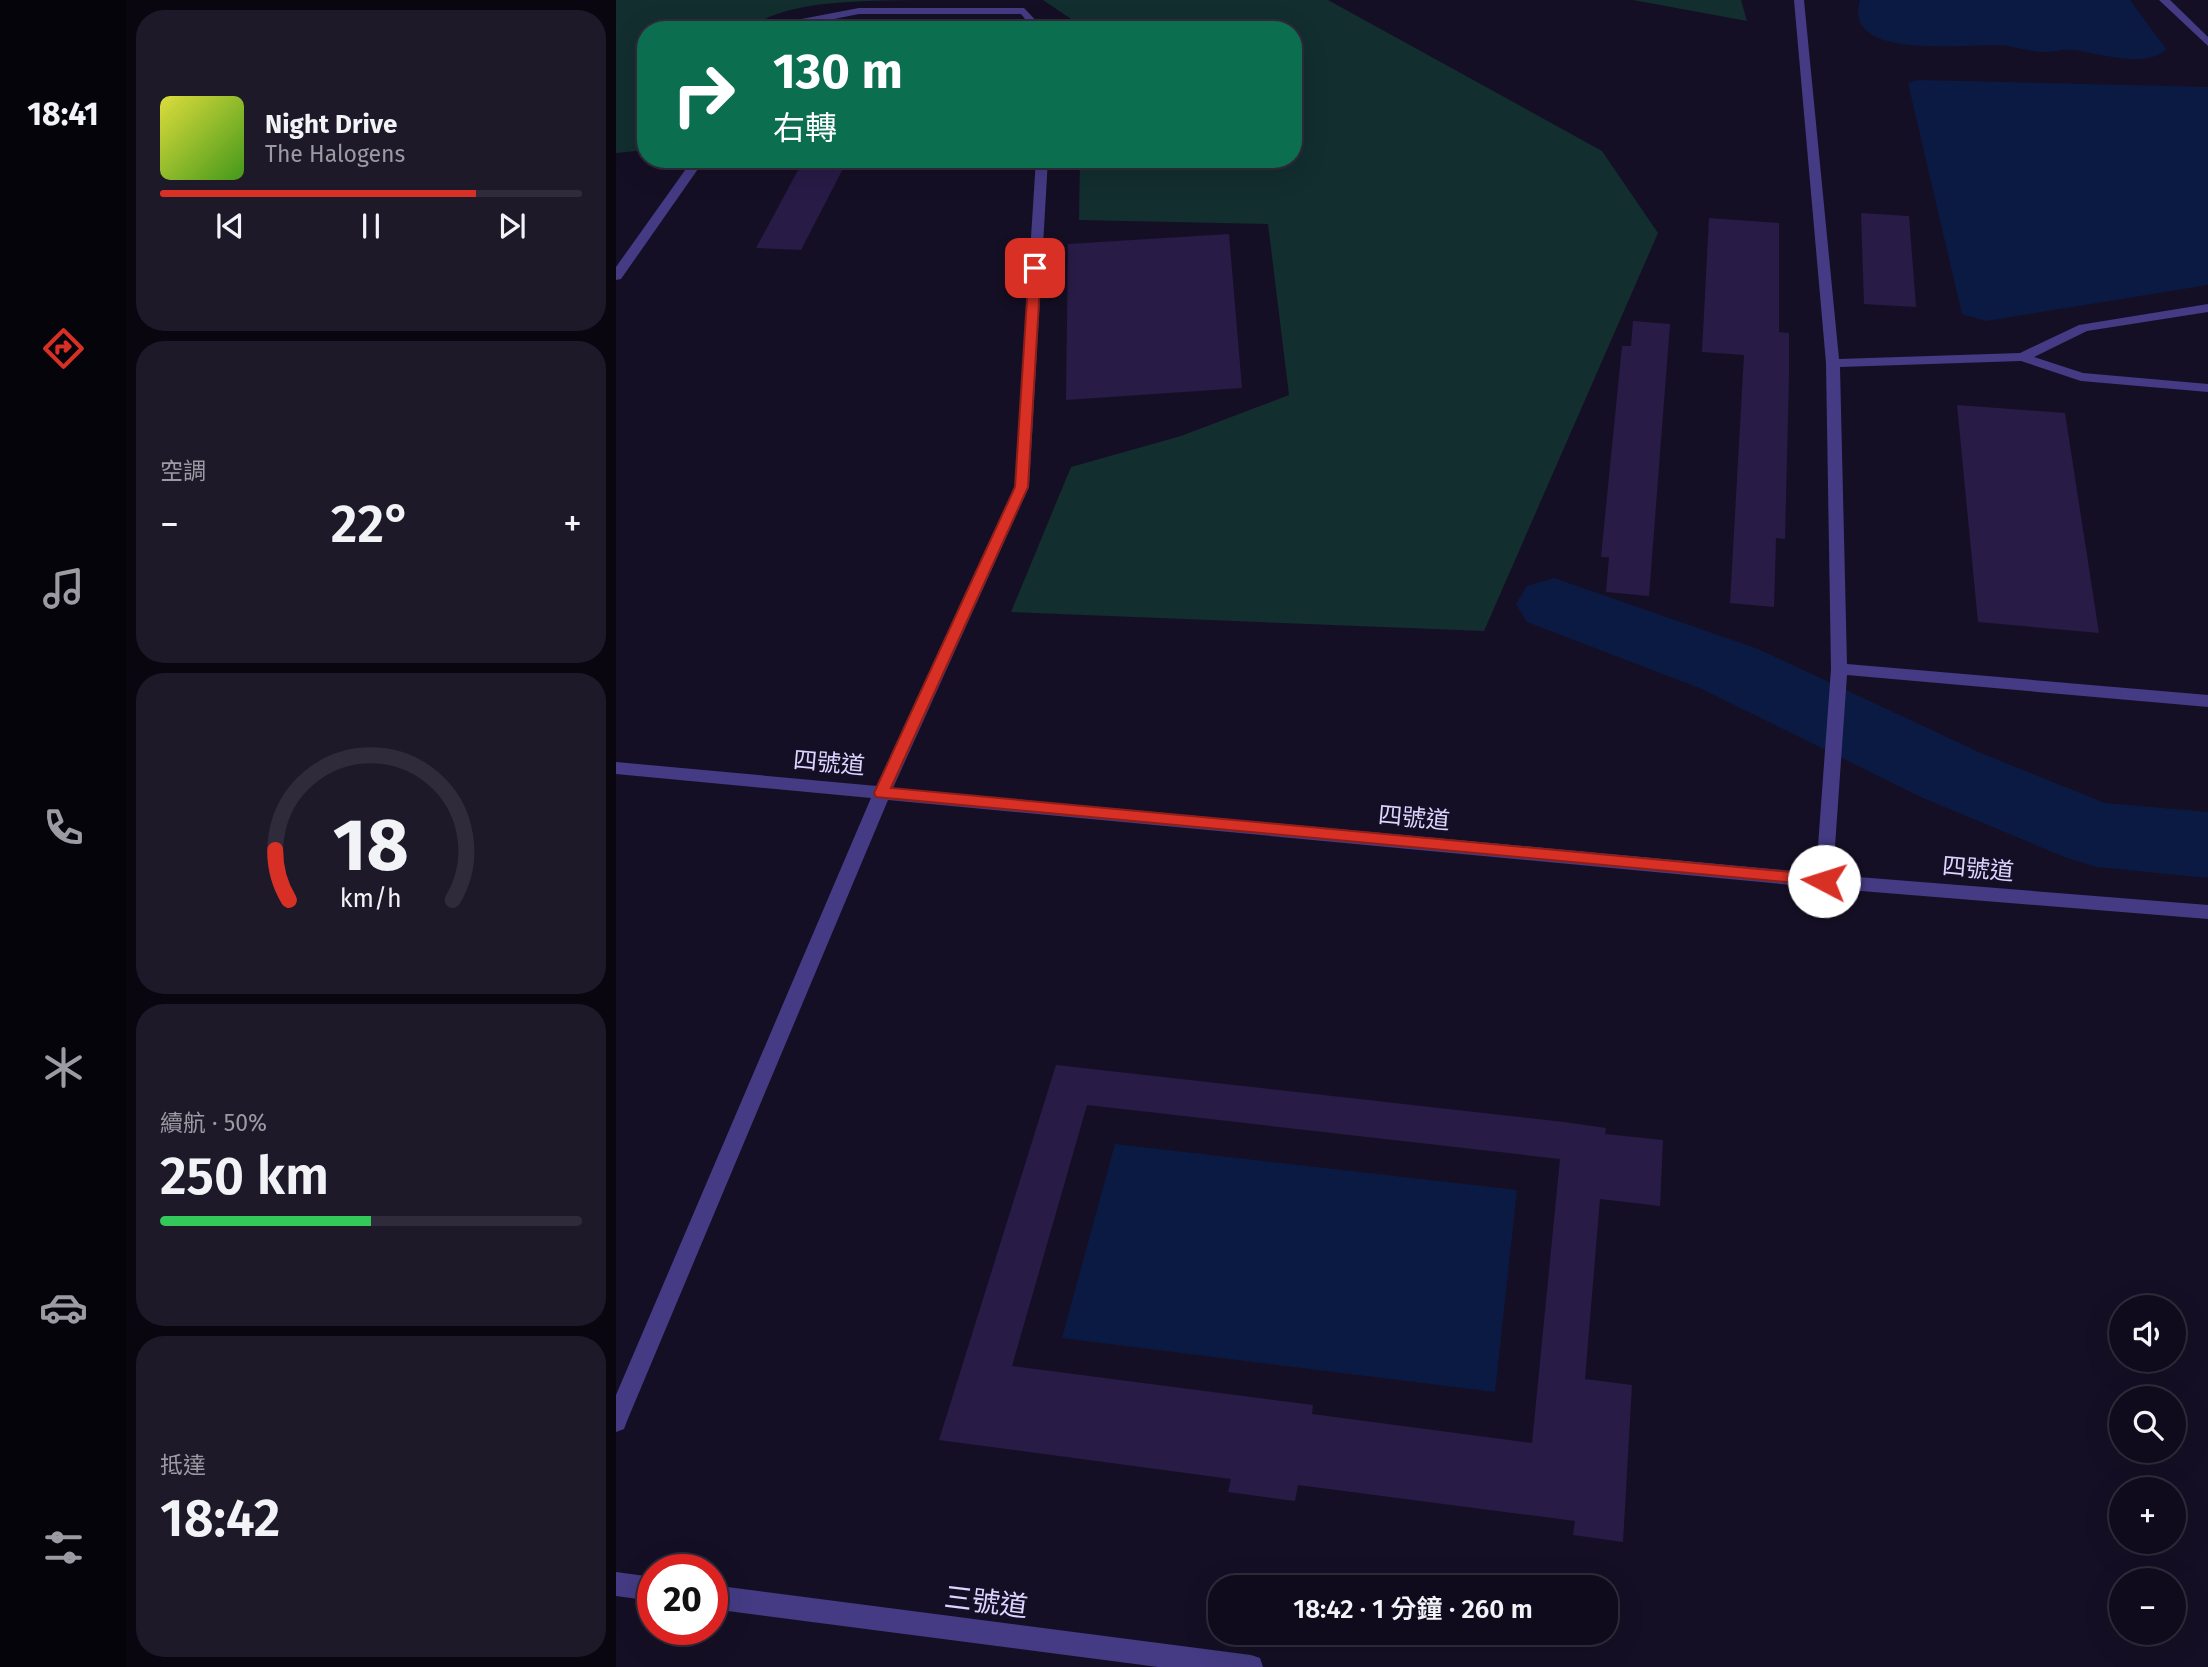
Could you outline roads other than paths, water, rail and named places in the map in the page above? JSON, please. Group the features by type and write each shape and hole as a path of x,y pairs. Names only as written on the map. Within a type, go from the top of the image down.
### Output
{"lane":[{"path":"1799,0 1833,362 1839,669 1824,881"},
{"path":"2164,0 2208,43"},
{"path":"806,21 859,11 1024,11 1032,21"},
{"path":"616,276 693,168"},
{"path":"616,1421 881,793 1022,487 1041,168"},
{"path":"2022,356 2084,328 2208,308"},
{"path":"1833,362 2022,356 2081,377 2208,388"},
{"path":"1839,669 2208,701"},
{"name":"四號道","path":"616,768 1824,881 2208,912"},
{"path":"616,1584 637,1587"},
{"name":"三號道","path":"728,1599 1251,1667"}],"water":[{"path":"1860,0 2130,0 2166,49 2157,55 2134,59 2072,50 2040,52 2008,46 1915,46 1890,42 1871,34 1860,20"},
{"path":"1918,80 2208,87 2208,285 1986,321 1962,314 1908,83"},
{"path":"1115,1144 1517,1190 1495,1392 1062,1338"}],"waterway":[{"path":"1554,604 1730,669 1953,776 2097,835 2208,845"}]}
